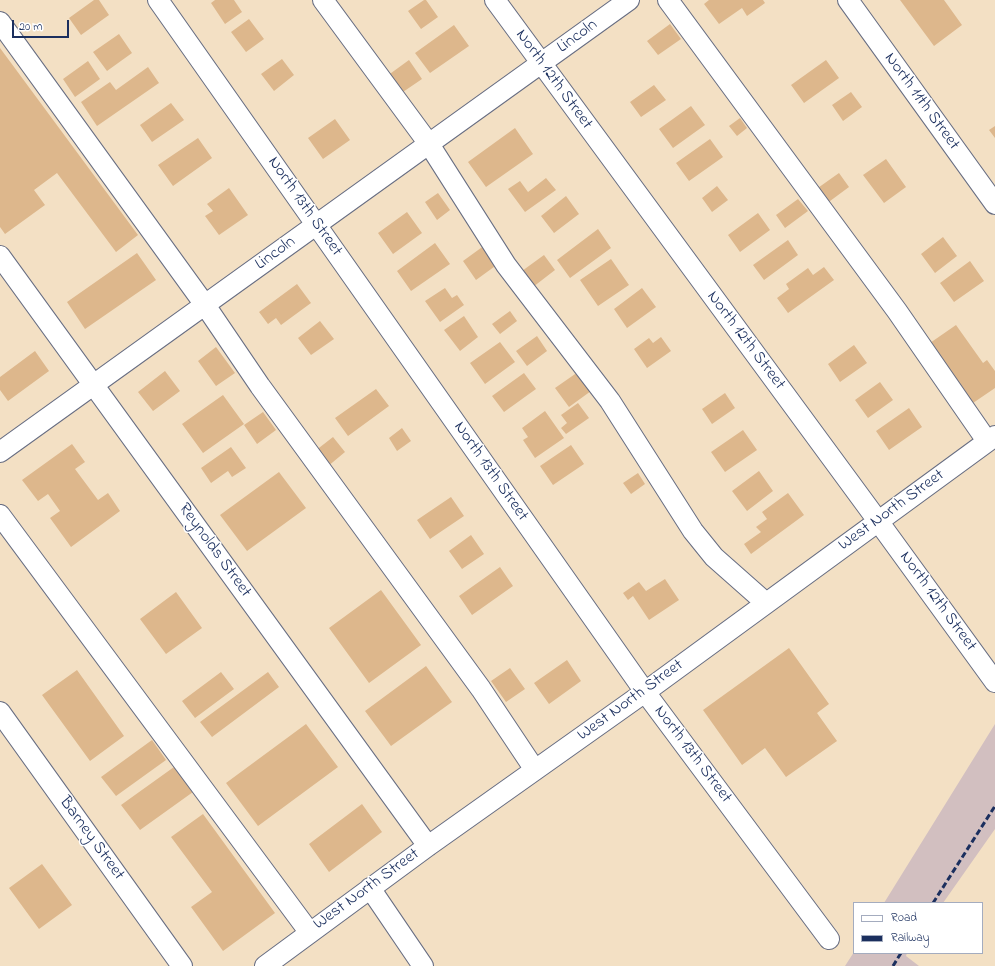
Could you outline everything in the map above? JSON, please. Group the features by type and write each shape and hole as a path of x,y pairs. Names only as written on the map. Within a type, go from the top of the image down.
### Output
{"street":[{"name":"North 13th Street","path":"158,0 645,692 829,939"},
{"path":"323,0 429,144 506,265 610,401 693,531 714,557 766,603"},
{"name":"North 12th Street","path":"495,0 995,682"},
{"name":"Lincoln","path":"0,452 629,0"},
{"path":"668,0 991,438"},
{"name":"North 11th Street","path":"848,0 995,204"},
{"path":"0,22 205,305 260,386 481,689 535,770"},
{"name":"Reynolds Street","path":"0,256 428,846"},
{"name":"West North Street","path":"265,966 428,846 645,692 991,438"},
{"path":"0,515 310,933"},
{"name":"Barney Street","path":"0,712 182,966"},
{"path":"370,888 423,966"}],"shaded area":[{"path":"995,724 995,829 944,902 885,902"},
{"path":"853,954 907,954 906,956 919,966 845,966"}],"building":[{"path":"94,0 99,0 109,15 81,35 69,18"},
{"path":"215,0 234,0 242,12 225,24 211,3"},
{"path":"426,0 438,17 421,29 408,11"},
{"path":"709,0 763,0 765,3 747,16 742,8 719,24 704,4"},
{"path":"900,0 944,0 962,25 934,46"},
{"path":"249,19 264,39 246,52 231,32"},
{"path":"670,24 681,39 658,55 647,41"},
{"path":"454,25 469,46 430,73 415,53"},
{"path":"119,34 132,53 107,71 93,52"},
{"path":"0,48 138,235 116,252 57,173 34,190 45,205 5,234 0,227"},
{"path":"282,59 294,75 274,91 261,74"},
{"path":"409,60 422,79 400,94 387,76"},
{"path":"826,60 839,78 804,103 791,85"},
{"path":"88,61 100,79 75,97 63,79"},
{"path":"148,67 159,83 97,126 81,102 110,82 116,90"},
{"path":"654,85 666,100 641,117 630,102"},
{"path":"851,92 862,107 843,121 832,105"},
{"path":"171,103 184,120 152,142 140,125"},
{"path":"691,106 705,125 673,148 659,129"},
{"path":"740,118 747,128 737,136 729,126"},
{"path":"335,119 350,140 323,159 308,138"},
{"path":"995,126 995,138 989,130"},
{"path":"515,128 533,154 486,187 468,162"},
{"path":"198,138 212,158 173,186 158,165"},
{"path":"710,139 723,157 689,181 676,163"},
{"path":"886,159 906,187 884,203 863,175"},
{"path":"839,173 849,187 826,204 815,190"},
{"path":"546,178 556,190 525,212 508,189 520,181 528,192"},
{"path":"717,186 728,200 712,212 702,198"},
{"path":"229,188 248,215 219,235 205,216 213,211 207,204"},
{"path":"438,193 450,210 437,220 425,202"},
{"path":"566,196 579,214 554,233 541,216"},
{"path":"798,199 808,211 785,228 776,215"},
{"path":"407,212 422,233 393,254 378,233"},
{"path":"758,213 770,230 740,252 728,235"},
{"path":"598,229 611,248 570,278 557,260"},
{"path":"943,237 957,256 935,273 921,254"},
{"path":"788,240 798,255 764,280 753,265"},
{"path":"435,243 450,264 411,291 397,271"},
{"path":"485,245 498,264 476,280 463,261"},
{"path":"137,253 156,280 85,329 67,302"},
{"path":"544,255 555,270 533,287 522,271"},
{"path":"611,259 629,285 598,306 580,280"},
{"path":"970,261 984,281 954,302 940,283"},
{"path":"824,267 834,280 788,313 777,298 789,289 786,284 808,268 813,275"},
{"path":"297,284 311,303 281,325 276,318 268,324 259,312"},
{"path":"445,288 452,298 457,295 464,305 440,322 425,301"},
{"path":"642,288 656,307 627,328 614,309"},
{"path":"510,311 517,321 500,334 492,324"},
{"path":"464,316 478,337 460,351 444,330"},
{"path":"320,321 334,339 311,355 298,338"},
{"path":"956,325 983,363 987,360 995,371 995,388 973,403 930,343"},
{"path":"537,336 547,351 527,366 516,351"},
{"path":"661,337 671,351 647,368 634,349 649,338 653,343"},
{"path":"500,342 515,362 485,384 470,363"},
{"path":"854,345 867,363 840,382 828,364"},
{"path":"216,347 235,373 216,386 198,361"},
{"path":"35,351 49,371 8,401 0,390 0,377"},
{"path":"165,371 180,391 153,411 138,392"},
{"path":"578,372 591,391 569,407 555,388"},
{"path":"524,373 536,389 504,412 492,396"},
{"path":"880,382 893,400 868,418 855,400"},
{"path":"376,389 389,406 348,436 335,418"},
{"path":"725,393 735,408 712,424 702,409"},
{"path":"223,395 244,424 203,453 182,424"},
{"path":"578,403 589,418 566,434 561,428 567,423 561,415"},
{"path":"909,408 922,427 889,450 876,431"},
{"path":"545,411 564,438 535,458 523,440 528,437 522,428"},
{"path":"263,412 276,430 257,444 244,425"},
{"path":"402,428 411,441 397,451 389,438"},
{"path":"743,430 757,450 725,472 711,452"},
{"path":"333,437 345,452 327,467 315,451"},
{"path":"72,444 85,462 75,469 98,500 108,493 120,511 71,547 50,518 60,511 48,494 38,501 22,480"},
{"path":"571,445 584,464 553,485 540,466"},
{"path":"231,447 246,468 232,477 228,471 211,483 201,468"},
{"path":"759,471 773,491 747,511 732,491"},
{"path":"279,472 306,508 247,551 220,515"},
{"path":"638,473 645,484 631,494 623,483"},
{"path":"788,493 804,515 751,554 744,544 761,532 756,527 767,519 762,512"},
{"path":"451,497 464,516 430,539 417,520"},
{"path":"471,535 484,554 462,569 449,551"},
{"path":"500,567 513,586 472,615 459,596"},
{"path":"665,579 679,600 649,620 633,596 628,600 623,593 639,582 646,591"},
{"path":"381,590 421,645 369,683 329,628"},
{"path":"176,592 202,628 166,654 140,619"},
{"path":"789,648 829,704 817,713 837,741 786,777 765,748 742,765 703,710"},
{"path":"567,660 581,681 549,704 534,683"},
{"path":"426,666 452,702 391,746 365,711"},
{"path":"510,668 525,689 506,702 491,681"},
{"path":"77,670 124,736 90,761 42,695"},
{"path":"221,672 234,689 195,718 182,701"},
{"path":"268,672 279,687 212,737 200,722"},
{"path":"306,724 338,767 258,826 226,783"},
{"path":"152,740 166,760 116,796 101,777"},
{"path":"174,767 193,792 140,830 121,805"},
{"path":"362,804 382,832 329,872 309,844"},
{"path":"203,814 275,913 223,951 191,907 212,892 171,837"},
{"path":"42,864 72,905 39,929 9,888"}],"railway":[{"path":"934,902 995,806"},
{"path":"893,966 900,954"}]}
